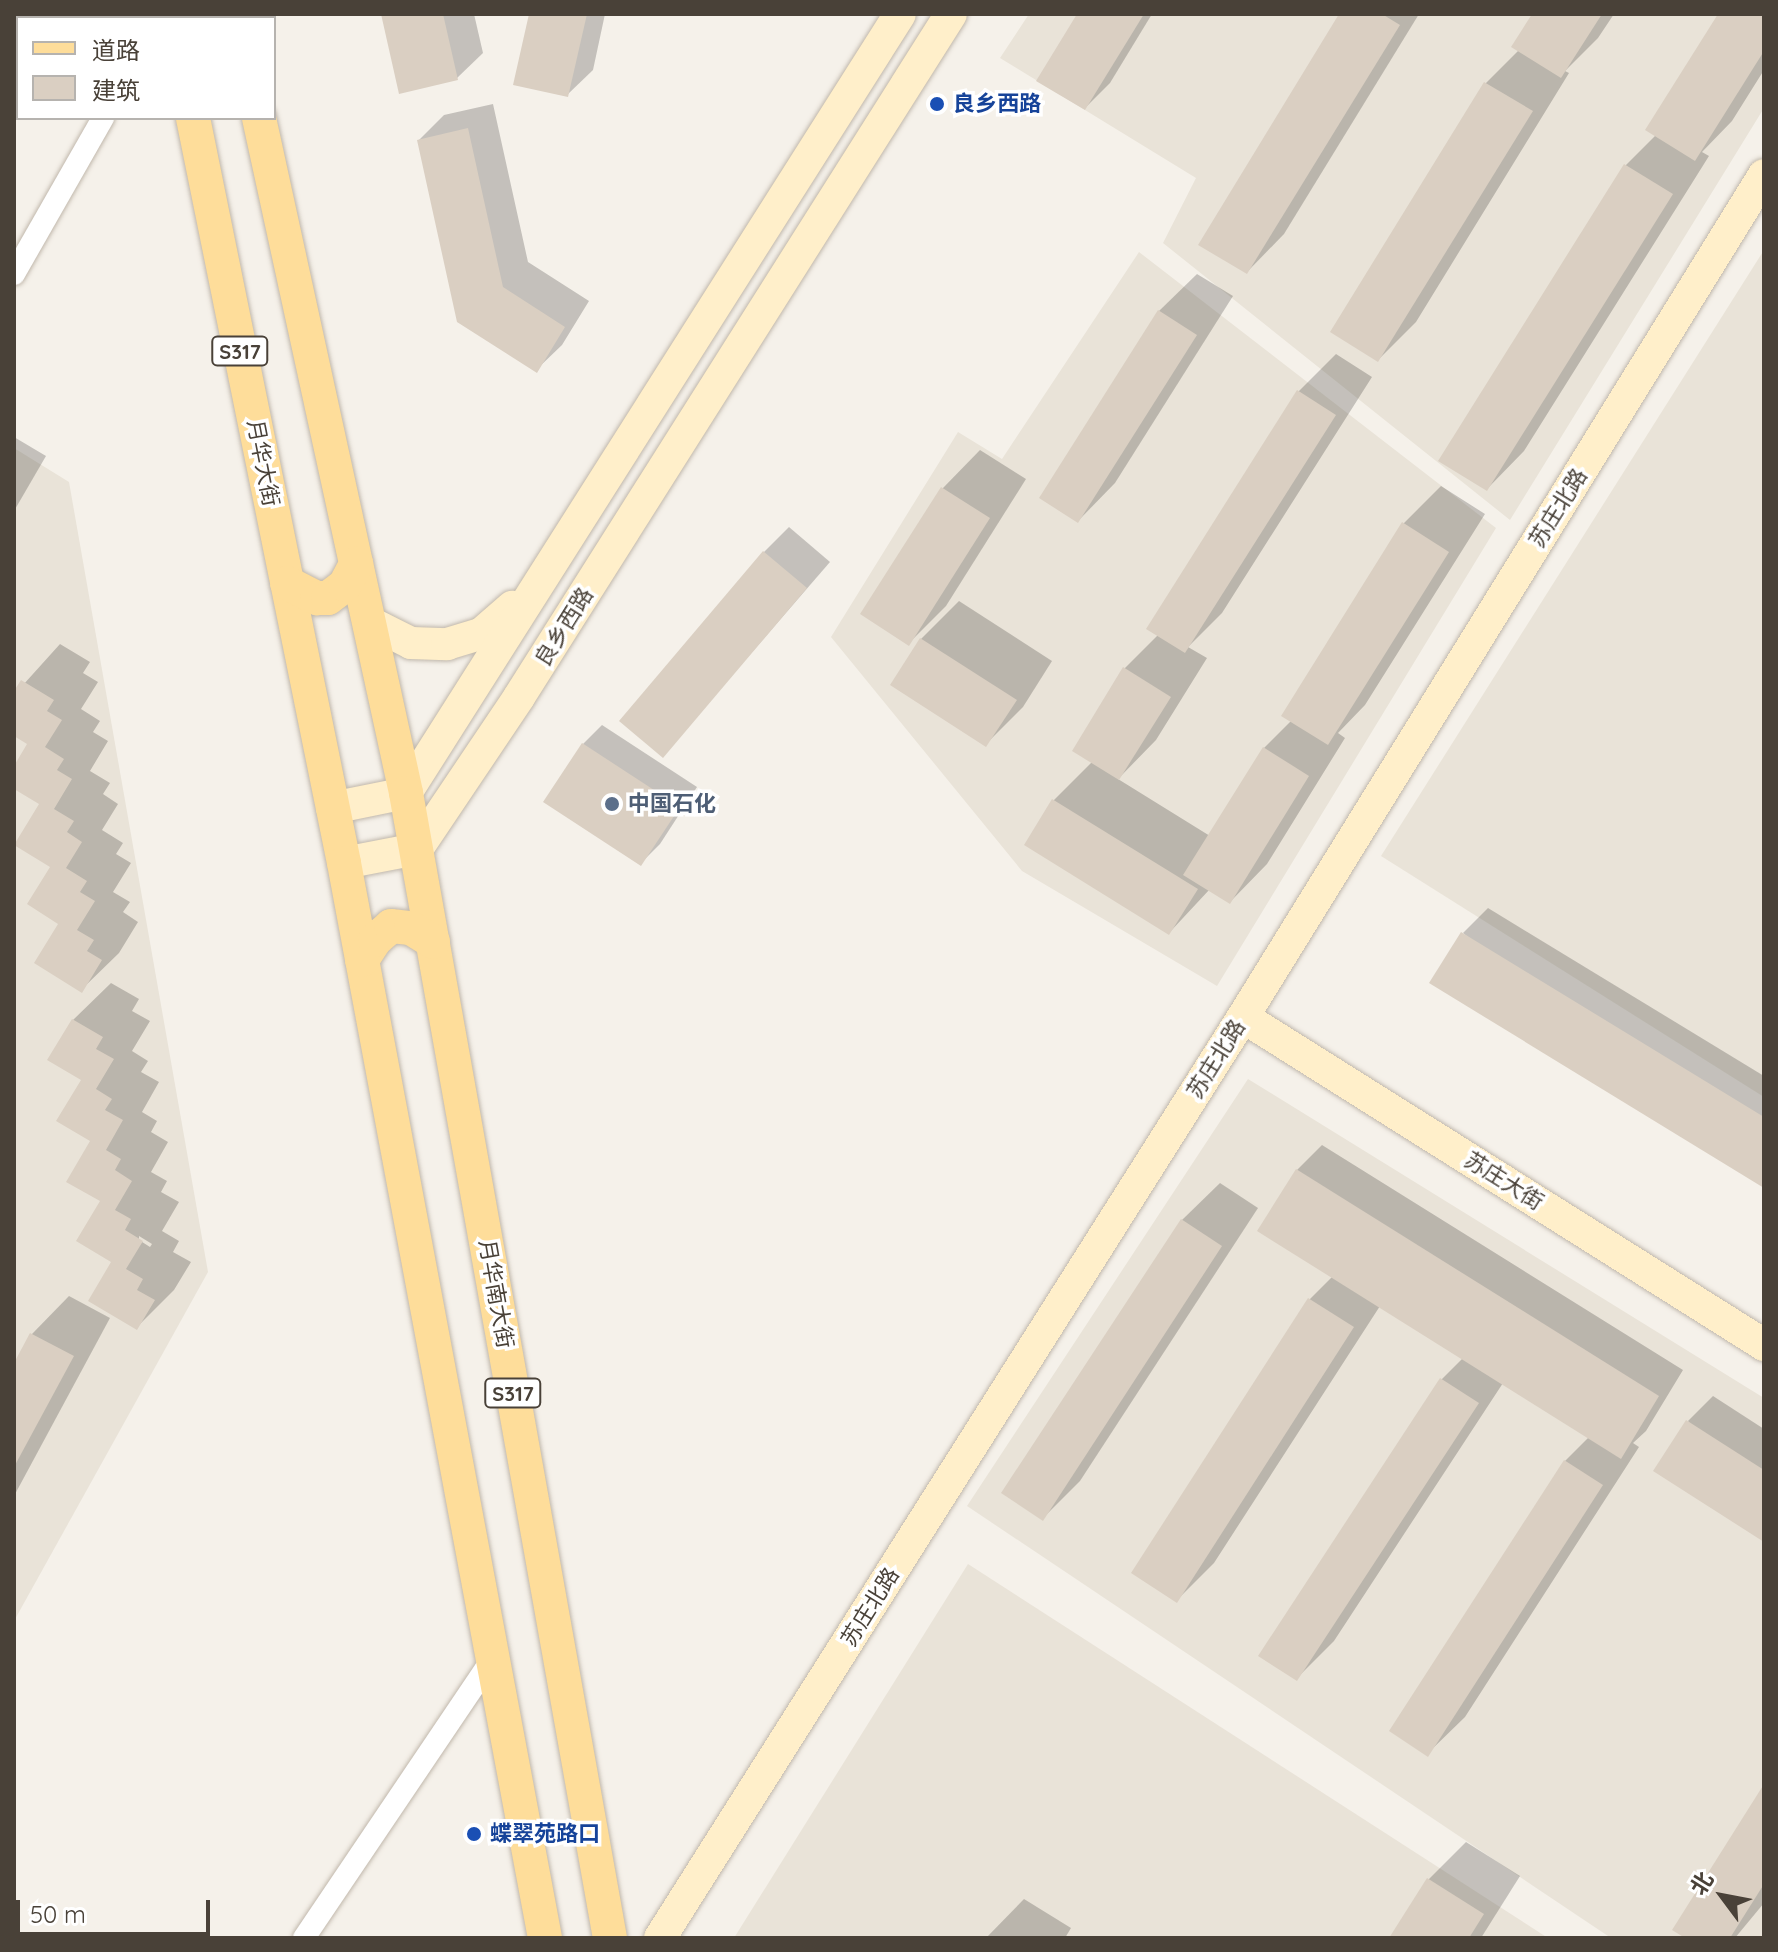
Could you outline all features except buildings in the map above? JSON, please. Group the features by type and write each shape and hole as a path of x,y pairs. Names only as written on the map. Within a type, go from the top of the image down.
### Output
{"main road":[{"name":"良乡西路","path":"406,793 900,14"},
{"name":"良乡西路","path":"417,849 519,697 951,14"},
{"name":"月华大街","path":"193,120 332,808"},
{"name":"S317","path":"259,120 406,793"},
{"name":"苏庄北路","path":"660,1938 1243,1017 1764,175"},
{"path":"287,583 317,598 328,598 345,585 356,564"},
{"path":"369,622 411,643 447,644 482,633 539,584"},
{"path":"332,808 406,793"},
{"name":"月华南大街","path":"406,793 610,1938"},
{"name":"S317","path":"332,808 545,1938"},
{"path":"344,863 417,849"},
{"path":"362,960 375,940 391,926 411,928 433,942"},
{"name":"苏庄大街","path":"1243,1017 1764,1345"}],"street":[{"path":"14,274 102,120"},
{"path":"304,1938 492,1659"}],"shaded area":[{"path":"1029,14 1764,14 1764,108 1510,520 1163,243 1196,178 1000,58"},
{"path":"1764,250 1764,1097 1381,856"},
{"path":"1139,252 1496,528 1217,986 1022,871 831,637 958,432 1002,459"},
{"path":"14,448 69,482 208,1272 14,1621"},
{"path":"1248,1079 1764,1398 1764,1938 1611,1938 967,1506"},
{"path":"968,1564 1548,1938 734,1938"}],"place":[{"name":"良乡西路","path":"937,104"},
{"name":"中国石化","path":"612,804"},
{"name":"蝶翠苑路口","path":"474,1834"}]}
